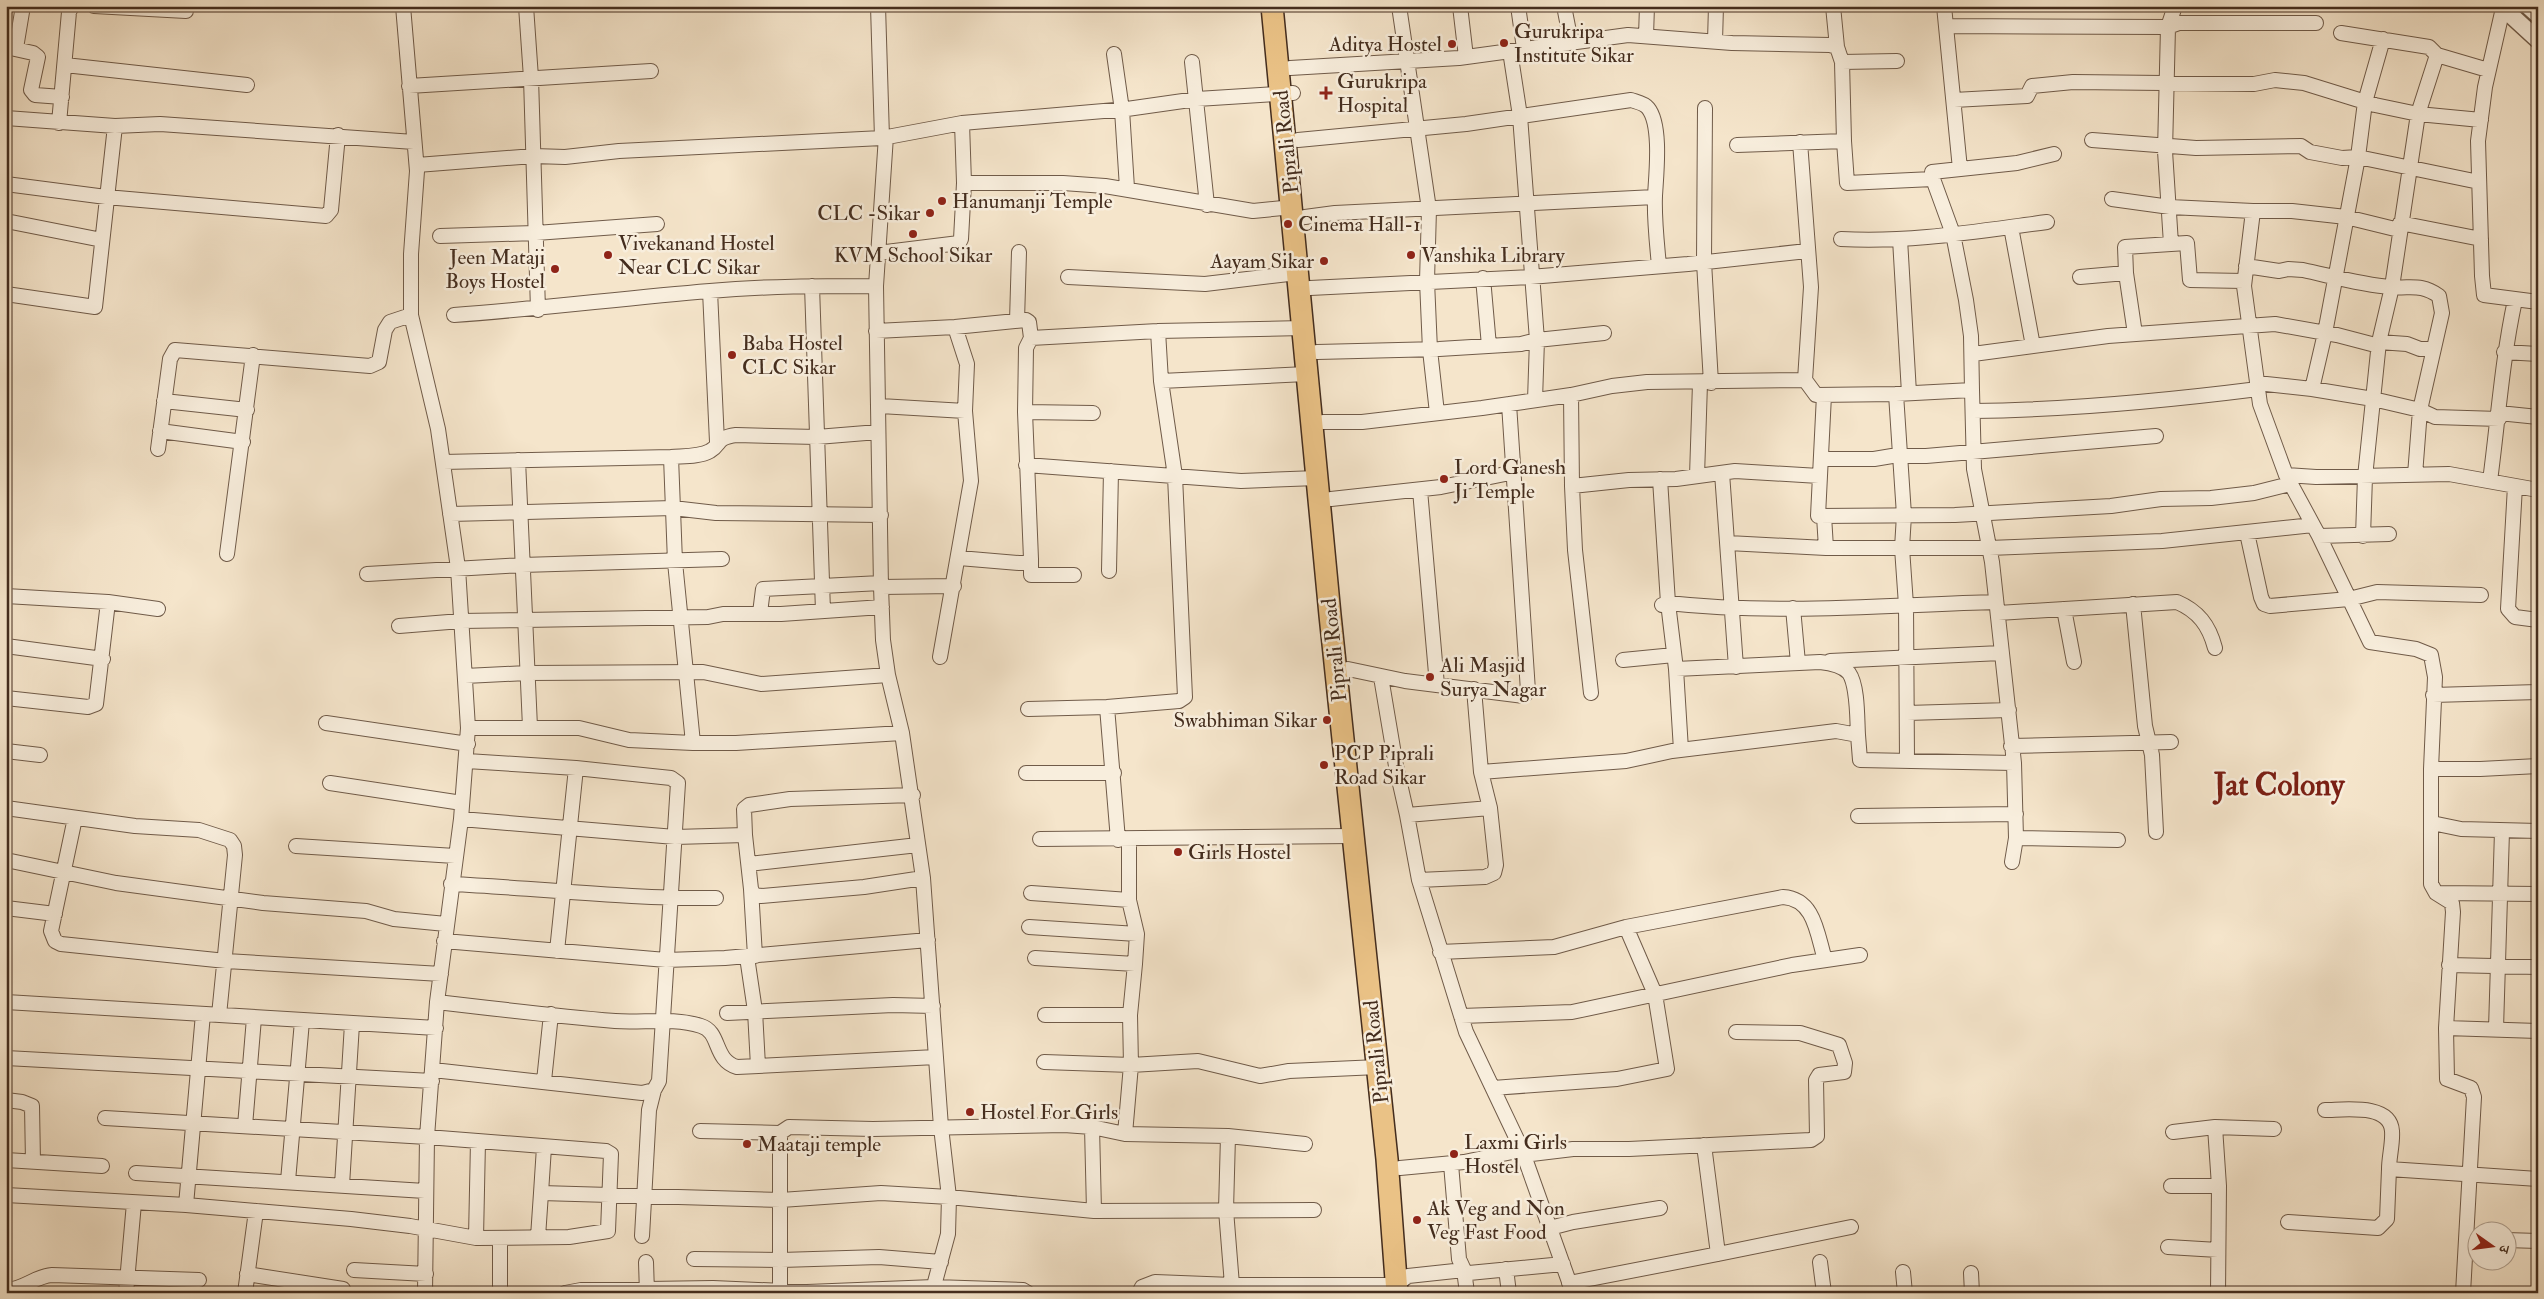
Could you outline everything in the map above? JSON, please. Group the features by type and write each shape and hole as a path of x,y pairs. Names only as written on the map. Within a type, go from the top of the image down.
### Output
{"main road":[{"name":"Piprali Road","path":"1272,6 1287,93 1299,212"},
{"path":"1286,6 1290,68 1287,93 1298,140 1299,212 1304,280 1316,352 1324,422 1400,1168 1403,1287"},
{"name":"Piprali Road","path":"1304,280 1303,328 1306,374 1353,836 1403,1287"}],"street":[{"path":"23,6 11,48 33,52 38,57 31,90 35,95 62,97"},
{"path":"59,123 69,12 72,6"},
{"path":"94,6 186,11"},
{"path":"403,6 417,165 411,254 410,315 438,429 458,568 468,728 467,761 461,819 454,856 437,1002 427,1136 425,1293"},
{"path":"526,6 531,78 538,310"},
{"path":"878,6 884,137 876,286 880,406 878,432 881,585 888,675 902,733 923,878 941,1127 949,1197 948,1234 933,1290"},
{"path":"1399,6 1429,208 1427,281 1430,350 1436,413"},
{"path":"1460,6 1466,57"},
{"path":"1518,6 1524,48"},
{"path":"1564,6 1571,42"},
{"path":"1646,36 1647,6"},
{"path":"1715,41 1716,6"},
{"path":"1832,6 1837,47 1842,62 1847,183 1934,179"},
{"path":"1944,6 1948,26 1949,66 1960,169"},
{"path":"2171,244 2165,146 2168,27 2175,6"},
{"path":"2528,6 2538,15"},
{"path":"2538,40 2502,7 2488,70 2478,141 2484,295 2538,302"},
{"path":"1948,26 2168,27 2179,23 2316,23"},
{"path":"2341,33 2430,47 2437,55 2488,70"},
{"path":"1290,68 1466,57 1628,35 1837,47"},
{"path":"2312,388 2325,332 2334,276 2358,157 2365,102 2382,39"},
{"path":"1510,51 1520,116 1536,340 1535,400"},
{"path":"1114,54 1122,110 1127,188"},
{"path":"2363,536 2365,476 2379,344 2392,287 2400,227 2412,168 2418,114 2437,55"},
{"path":"1842,62 1897,61"},
{"path":"1192,62 1207,205"},
{"path":"65,65 247,85"},
{"path":"409,86 651,71"},
{"path":"1954,100 2027,96 2032,86 2072,82 2254,84 2275,80 2304,83 2365,102 2418,114 2480,120"},
{"path":"417,165 534,156 565,156 619,151 884,137 962,124 1122,110 1197,99 1287,93"},
{"path":"1298,140 1520,116 1631,100 1643,104 1649,109 1656,136 1658,169 1655,197 1658,266"},
{"path":"1697,476 1706,383 1704,262 1705,108"},
{"path":"6,118 115,126 160,124 338,135 414,142"},
{"path":"878,253 959,243 962,231 964,182 962,124"},
{"path":"6,294 95,307 115,126"},
{"path":"6,184 106,197 326,216 332,210 338,135"},
{"path":"2092,140 2165,146 2301,146 2310,152 2342,158 2358,157 2479,182"},
{"path":"1737,145 1844,141"},
{"path":"1800,142 1811,287 1805,380 1816,394 1824,395 1903,394 1972,390"},
{"path":"2012,862 2016,838 2014,763 1997,607 1989,548 1981,513 1974,452 1972,354 1967,309 1952,234 1932,172 2017,163 2054,154"},
{"path":"964,182 1064,183 1127,188 1207,205 1253,211 1299,212 1526,204 1655,197"},
{"path":"2112,199 2170,208 2292,211 2346,217 2481,239"},
{"path":"2253,211 2244,281 2248,325 2260,404 2288,479 2316,531 2370,642 2416,649 2431,655 2435,676 2433,695 2432,884 2436,893 2452,903 2446,1028 2447,1079 2472,1088 2474,1097 2469,1174 2470,1222"},
{"path":"6,222 102,240"},
{"path":"1841,239 1900,240 2046,222"},
{"path":"440,236 536,233 657,224"},
{"path":"2011,227 2033,346"},
{"path":"1900,240 1903,394 1901,456 1904,515 1902,548 1906,605 1906,760"},
{"path":"2135,334 2126,273 2125,247 2187,244 2190,280 2244,281"},
{"path":"1068,277 1205,284 1304,280 1427,281 1530,277 1807,251"},
{"path":"1017,321 1019,252"},
{"path":"2246,266 2280,271 2288,269 2392,287 2412,285 2430,290 2439,296 2442,313 2433,349 2431,371 2420,410 2415,475"},
{"path":"2080,277 2126,273"},
{"path":"1483,278 1488,346"},
{"path":"454,315 538,310 710,291 812,286 876,286"},
{"path":"812,286 823,611"},
{"path":"710,291 717,442"},
{"path":"2490,481 2499,416 2504,352 2515,300"},
{"path":"158,449 170,359 175,350 370,366 376,364 380,359 390,322 410,315"},
{"path":"876,331 955,327 1028,320 1031,338 1026,348 1025,412 1031,575 1074,575"},
{"path":"1972,354 2135,334 2276,324 2379,344 2407,344 2420,349 2433,349"},
{"path":"940,658 971,481 965,411 967,364 955,327"},
{"path":"1031,338 1158,331 1303,328"},
{"path":"1028,709 1106,707 1179,701 1183,700 1186,693 1174,476 1161,381 1158,331"},
{"path":"1316,352 1430,350 1521,344 1536,340 1604,333"},
{"path":"2504,352 2538,354"},
{"path":"227,554 254,355"},
{"path":"1161,381 1306,374"},
{"path":"1324,422 1362,422 1509,404 1571,395 1612,386 1647,382 1706,383 1805,380"},
{"path":"1973,411 2114,406 2257,386 2312,388 2420,410 2435,417 2538,417"},
{"path":"1571,395 1575,550 1591,693"},
{"path":"1824,395 1823,459 1820,476 1818,516 1981,513 2111,506 2254,493 2288,479 2365,476 2449,474 2538,490"},
{"path":"164,401 247,410"},
{"path":"1348,669 1381,677 1524,696 1528,691 1509,404"},
{"path":"880,406 965,411"},
{"path":"1025,412 1093,413"},
{"path":"160,431 243,442"},
{"path":"443,462 671,457 699,455 712,450 717,442 725,437 736,435 817,437 878,432"},
{"path":"1823,459 1874,459 2156,436"},
{"path":"671,457 675,562 682,616 693,743"},
{"path":"518,460 530,727"},
{"path":"1026,465 1241,481 1317,478"},
{"path":"1109,571 1111,471"},
{"path":"1572,486 1735,471 1820,476"},
{"path":"1331,499 1420,490 1515,472"},
{"path":"1722,473 1736,667"},
{"path":"1660,479 1665,604 1676,669 1681,750"},
{"path":"2515,486 2508,609 2515,617 2538,620"},
{"path":"1420,490 1437,685"},
{"path":"450,514 519,514 673,508 716,513 881,515"},
{"path":"1824,516 1826,548"},
{"path":"1728,543 1826,548 1989,548 2162,541 2247,533 2316,531 2363,536 2389,534"},
{"path":"2247,533 2264,604 2277,606 2349,599 2377,592 2481,595"},
{"path":"367,574 522,565 675,562 722,558"},
{"path":"959,558 1019,563 1028,562 1031,559"},
{"path":"760,613 763,589 881,585 954,586"},
{"path":"6,596 108,602 158,609"},
{"path":"6,698 93,707 97,700 108,602"},
{"path":"1665,604 1732,608 1906,605 2064,609 2177,602 2190,608 2200,616 2211,633 2214,648"},
{"path":"2133,604 2148,742 2152,755 2156,832"},
{"path":"399,626 461,621 708,617 882,607"},
{"path":"1794,608 1798,663"},
{"path":"2064,609 2074,662"},
{"path":"6,646 102,659"},
{"path":"1676,669 2001,653"},
{"path":"1623,660 1674,655"},
{"path":"1820,662 1831,664 1849,673 1854,686 1860,760 2014,763"},
{"path":"465,676 527,673 703,672 761,684 888,675"},
{"path":"1381,677 1396,766 1408,815 1419,880 1440,952 1466,1032 1522,1152 1571,1288 1718,1254 1851,1227"},
{"path":"1419,880 1485,877 1494,873 1496,865 1490,808 1481,772 1474,689"},
{"path":"2433,695 2538,692"},
{"path":"1106,707 1129,900 1137,934 1130,1015 1131,1065 1125,1134"},
{"path":"1907,713 2008,710"},
{"path":"326,723 468,744"},
{"path":"468,728 579,728 629,740 693,743 736,743 902,733"},
{"path":"1481,772 1626,761 1681,750 1836,730 1858,735"},
{"path":"2011,746 2171,742"},
{"path":"6,751 40,755"},
{"path":"467,761 576,768 676,780 678,783 660,1081 654,1090 650,1110 642,1236"},
{"path":"2432,769 2538,766"},
{"path":"557,950 576,768"},
{"path":"1026,773 1114,773"},
{"path":"330,783 462,803"},
{"path":"758,1066 751,956 751,889 744,809 749,805 809,798 912,794"},
{"path":"6,808 135,826 199,830 223,836 230,840 234,846 232,898 219,1015"},
{"path":"1408,815 1490,808"},
{"path":"1858,816 2016,814"},
{"path":"76,818 55,914 52,937 61,944 226,961 441,974"},
{"path":"461,819 675,837 745,835"},
{"path":"2432,823 2461,829 2538,831"},
{"path":"2496,1030 2498,894 2502,831"},
{"path":"1040,839 1123,840 1353,836"},
{"path":"2016,838 2118,840"},
{"path":"749,864 918,845"},
{"path":"296,846 454,856"},
{"path":"6,860 64,874 116,883 232,898 366,911 394,919 446,924"},
{"path":"751,889 754,895 785,895 923,878"},
{"path":"451,884 672,898 716,898"},
{"path":"1031,893 1129,900"},
{"path":"2436,893 2538,894"},
{"path":"1440,952 1554,947 1626,927 1767,899 1794,898 1806,906 1812,918 1825,960"},
{"path":"6,908 55,914"},
{"path":"1029,926 1137,934"},
{"path":"1493,1088 1617,1079 1667,1069 1655,994 1626,927"},
{"path":"444,941 666,960 751,956 928,940"},
{"path":"1461,1016 1572,1012 1825,960 1860,955"},
{"path":"1035,958 1135,964"},
{"path":"2449,965 2538,967"},
{"path":"6,1002 436,1028"},
{"path":"437,1002 636,1022 664,1020 704,1027 710,1032 723,1059 728,1064 737,1066 936,1057"},
{"path":"727,1013 893,1005 932,1006"},
{"path":"186,1205 203,1014"},
{"path":"544,1081 551,1014"},
{"path":"1045,1014 1130,1015"},
{"path":"245,1126 254,1018"},
{"path":"288,1181 294,1130 302,1021"},
{"path":"342,1185 352,1024"},
{"path":"2446,1028 2538,1031"},
{"path":"1400,1168 1451,1164 1522,1152 1812,1140 1817,1136 1816,1080 1819,1075 1844,1072 1845,1063 1839,1045 1824,1039 1800,1034 1736,1032"},
{"path":"6,1058 297,1075 349,1077 432,1075 544,1081 642,1093 654,1090"},
{"path":"1044,1062 1131,1065 1198,1061 1260,1076 1289,1072 1378,1067"},
{"path":"6,1100 22,1102 32,1106 33,1162"},
{"path":"2288,1222 2378,1228 2387,1219 2392,1131 2386,1118 2376,1112 2325,1110"},
{"path":"6,1195 186,1205 256,1211 425,1228 476,1238 569,1237 608,1231 611,1154 606,1151 427,1136 345,1133 105,1118"},
{"path":"700,1132 780,1133 789,1127 873,1129 1064,1125 1092,1127 1125,1134 1228,1136 1305,1144"},
{"path":"1092,1127 1094,1211"},
{"path":"2215,1127 2219,1186 2218,1293"},
{"path":"2173,1132 2215,1127 2274,1129"},
{"path":"780,1133 780,1292"},
{"path":"1228,1136 1226,1210 1232,1285"},
{"path":"476,1238 478,1141"},
{"path":"1704,1145 1718,1254"},
{"path":"538,1237 544,1147"},
{"path":"6,1160 102,1166"},
{"path":"1451,1164 1459,1259 1464,1270 1467,1293"},
{"path":"2389,1169 2538,1179"},
{"path":"136,1173 425,1191"},
{"path":"2171,1186 2219,1186"},
{"path":"540,1193 781,1200 881,1193 949,1197 1094,1211 1314,1210"},
{"path":"126,1293 134,1203"},
{"path":"1550,1228 1573,1222 1660,1208"},
{"path":"245,1293 256,1211"},
{"path":"500,1238 500,1293"},
{"path":"2516,1240 2538,1241"},
{"path":"2168,1247 2218,1250"},
{"path":"694,1259 780,1260 879,1257 941,1262"},
{"path":"646,1262 647,1291"},
{"path":"1820,1262 1824,1293"},
{"path":"1139,1293 1142,1287 1155,1282 1199,1288 1232,1285 1403,1287 1464,1270 1469,1273 1562,1264"},
{"path":"1506,1269 1509,1293"},
{"path":"354,1270 426,1274"},
{"path":"2463,1293 2466,1270"},
{"path":"1903,1272 1905,1293"},
{"path":"1971,1273 1972,1293"},
{"path":"247,1274 343,1288"},
{"path":"6,1290 20,1288 40,1276 199,1280"},
{"path":"572,1292 713,1288 780,1292 1023,1290 1028,1293"}],"place":[{"name":"Gurukripa Institute Sikar","path":"1504,43"},
{"name":"Aditya Hostel","path":"1452,44"},
{"name":"Gurukripa Hospital","path":"1326,93"},
{"name":"Hanumanji Temple","path":"942,201"},
{"name":"CLC -Sikar","path":"930,213"},
{"name":"Cinema Hall-1","path":"1288,224"},
{"name":"KVM School Sikar","path":"913,234"},
{"name":"Vivekanand Hostel Near CLC Sikar","path":"608,255"},
{"name":"Vanshika Library","path":"1411,255"},
{"name":"Aayam Sikar","path":"1324,261"},
{"name":"Jeen Mataji Boys Hostel","path":"555,269"},
{"name":"Baba Hostel CLC Sikar","path":"732,355"},
{"name":"Lord Ganesh Ji Temple","path":"1444,479"},
{"name":"Ali Masjid Surya Nagar","path":"1430,677"},
{"name":"Swabhiman Sikar","path":"1327,720"},
{"name":"PCP Piprali Road Sikar","path":"1324,765"},
{"name":"Girls Hostel","path":"1178,852"},
{"name":"Hostel For Girls","path":"970,1112"},
{"name":"Maataji temple","path":"747,1144"},
{"name":"Laxmi Girls Hostel","path":"1454,1154"},
{"name":"Ak Veg and Non Veg Fast Food","path":"1417,1220"}],"district":[{"name":"Jat Colony","path":"2279,784"}]}
